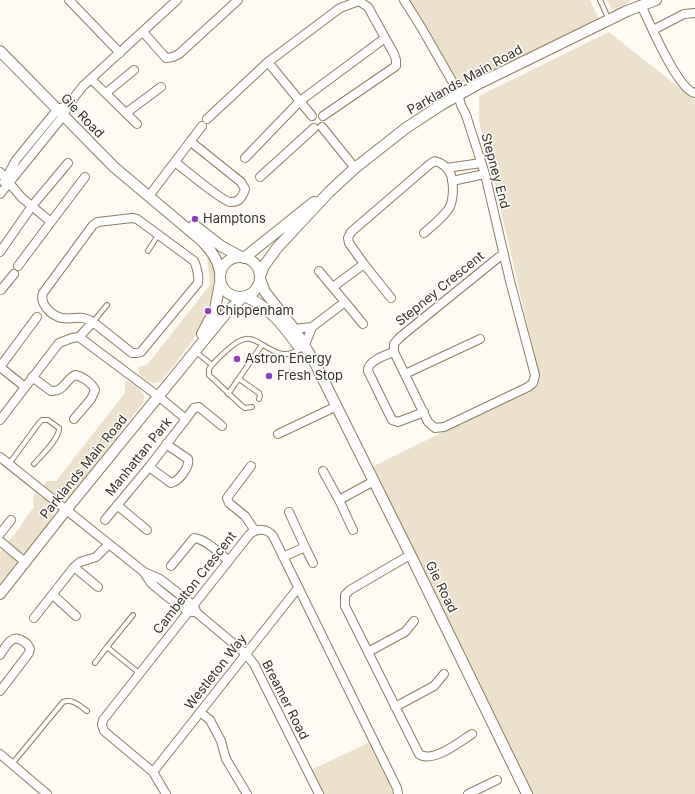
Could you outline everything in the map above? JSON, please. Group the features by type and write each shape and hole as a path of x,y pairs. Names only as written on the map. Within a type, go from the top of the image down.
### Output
{"street":[{"path":"69,0 120,53"},
{"path":"0,194 5,178 16,160 91,79 177,0"},
{"path":"143,32 166,58 173,58 238,0"},
{"name":"Stepney End","path":"404,0 445,67 456,88 469,122 481,163 504,254"},
{"name":"Parklands Main Road","path":"260,278 264,266 277,248 329,192 355,168 406,128 458,95 530,58 643,3 656,0"},
{"path":"149,196 205,122 268,62 340,8 359,1 368,7 394,54 396,66 322,116"},
{"path":"643,3 653,30 678,78 690,92 695,93"},
{"path":"653,30 684,14 695,13"},
{"path":"245,158 300,101 385,38"},
{"name":"Gie Road","path":"0,51 114,167 153,201 202,240 214,254 220,272"},
{"path":"268,62 312,116"},
{"path":"106,93 134,70"},
{"path":"91,79 137,124"},
{"path":"126,113 161,87"},
{"path":"260,177 325,122 322,116 317,114 312,116"},
{"path":"312,116 310,122 318,127 355,168"},
{"path":"175,162 229,202 236,202 241,198 244,188 242,182 190,142"},
{"path":"391,298 348,244 348,238 351,232 435,161 440,162 447,168 451,175 451,205 448,211 424,232"},
{"path":"0,252 32,206 68,163"},
{"path":"447,168 481,163"},
{"path":"452,181 484,174"},
{"path":"18,266 85,177"},
{"path":"5,178 22,198 51,222"},
{"name":"Parklands Main Road","path":"243,257 307,206 329,192"},
{"name":"Gie Road","path":"149,196 159,200 183,216 216,243 243,257"},
{"path":"132,218 137,219 194,261 199,280 198,284 141,352 137,354 132,352 93,322 87,318 61,318 54,315 45,307 42,299 43,293 93,225 98,222 132,218"},
{"name":"Stepney Crescent","path":"504,254 535,372 534,380 528,387 444,427 438,428 432,426 428,422 394,352 393,346 397,339 504,254"},
{"path":"243,257 256,265 260,278 256,290 245,297 236,297 228,294 220,284 220,272 229,260 243,257"},
{"path":"333,287 364,264"},
{"path":"318,271 363,324"},
{"path":"0,290 14,274"},
{"name":"Gie Road","path":"260,278 265,292 294,329 330,392 527,794"},
{"name":"Parklands Main Road","path":"193,352 216,304 220,284"},
{"name":"Parklands Main Road","path":"0,594 193,352 228,311 245,297"},
{"name":"Gie Road","path":"245,297 253,299 269,311 303,347"},
{"path":"303,347 312,327 345,302"},
{"path":"25,387 0,367 37,317"},
{"path":"0,420 59,343 72,338 80,337 93,322"},
{"path":"294,329 312,327"},
{"name":"Manhattan Park","path":"80,337 186,419 105,520"},
{"path":"405,374 480,339"},
{"path":"394,352 369,364 367,367 392,420 398,422 424,412"},
{"path":"32,377 53,392 62,389 72,376 75,375 82,377 93,386 95,390 91,399 74,419"},
{"path":"278,434 336,406"},
{"path":"186,419 194,408 199,407 222,426"},
{"path":"149,467 171,483 176,481 188,466 188,459 166,444"},
{"name":"Breamer Road","path":"0,458 144,572 160,579 192,610 246,654 254,664 319,794"},
{"path":"251,466 227,498 229,503 245,516 255,531"},
{"path":"323,471 353,530"},
{"path":"338,500 374,481"},
{"path":"117,505 147,530"},
{"path":"288,512 313,563"},
{"path":"0,534 11,520"},
{"name":"Cambelton Crescent","path":"166,794 153,772 105,733 102,727 104,718 139,673 192,610 248,535 255,531 263,530 270,533 283,557 397,788 398,794"},
{"path":"171,566 194,538 199,538 210,545 228,560"},
{"path":"0,541 25,562"},
{"path":"34,618 74,567 80,562 96,557 109,544"},
{"path":"283,557 305,547"},
{"path":"412,557 390,567 350,590 345,595 345,606 416,749 422,757 434,756 445,751 472,734"},
{"path":"74,567 98,587"},
{"name":"Westleton Way","path":"153,772 298,588"},
{"path":"53,595 76,616"},
{"path":"368,652 405,632 414,621"},
{"path":"0,655 9,642 15,638 18,638 26,643 30,649 27,656 0,691"},
{"path":"395,707 434,686 444,674"},
{"path":"200,712 210,720 221,741 226,759 247,794"},
{"path":"0,754 47,794"},
{"path":"470,794 497,780"}],"lane":[{"path":"600,0 609,20"},
{"path":"148,251 158,235"},
{"path":"93,322 107,305"},
{"path":"252,407 245,408 209,376 209,369 212,365 240,341 246,339 253,339 281,355 293,354 303,347"},
{"path":"228,394 262,345"},
{"path":"193,352 212,365"},
{"path":"239,379 259,393 259,399"},
{"path":"9,464 39,423 42,420 48,420 59,428 59,432 34,464"},
{"path":"96,663 133,615"},
{"path":"108,647 139,673"},
{"path":"12,764 63,702 68,700 74,702 87,711"}],"shaded area":[{"path":"409,0 590,0 599,19 470,82 464,83 458,80 455,76"},
{"path":"607,0 632,0 615,11 611,8"},
{"path":"609,32 695,100 695,794 530,794 372,467 532,388 538,382 538,372 479,121 479,96"},
{"path":"207,255 213,263 214,277 212,295 203,322 189,346 162,380 156,383 150,382 139,374 138,367 147,365 210,285"},
{"path":"125,381 133,384 141,391 144,396 143,403 73,493 69,497 59,498 44,487 46,481 56,481 125,393"},
{"path":"35,493 52,507 52,519 25,553 21,553 8,542 34,507 33,496"},
{"path":"3,549 16,559 17,563 0,584 0,552"},
{"path":"370,742 391,785 393,794 323,794 311,770"}],"place":[{"name":"Hamptons","path":"195,219"},
{"name":"Chippenham","path":"208,311"},
{"name":"Astron Energy","path":"237,359"},
{"name":"Fresh Stop","path":"269,376"}]}
